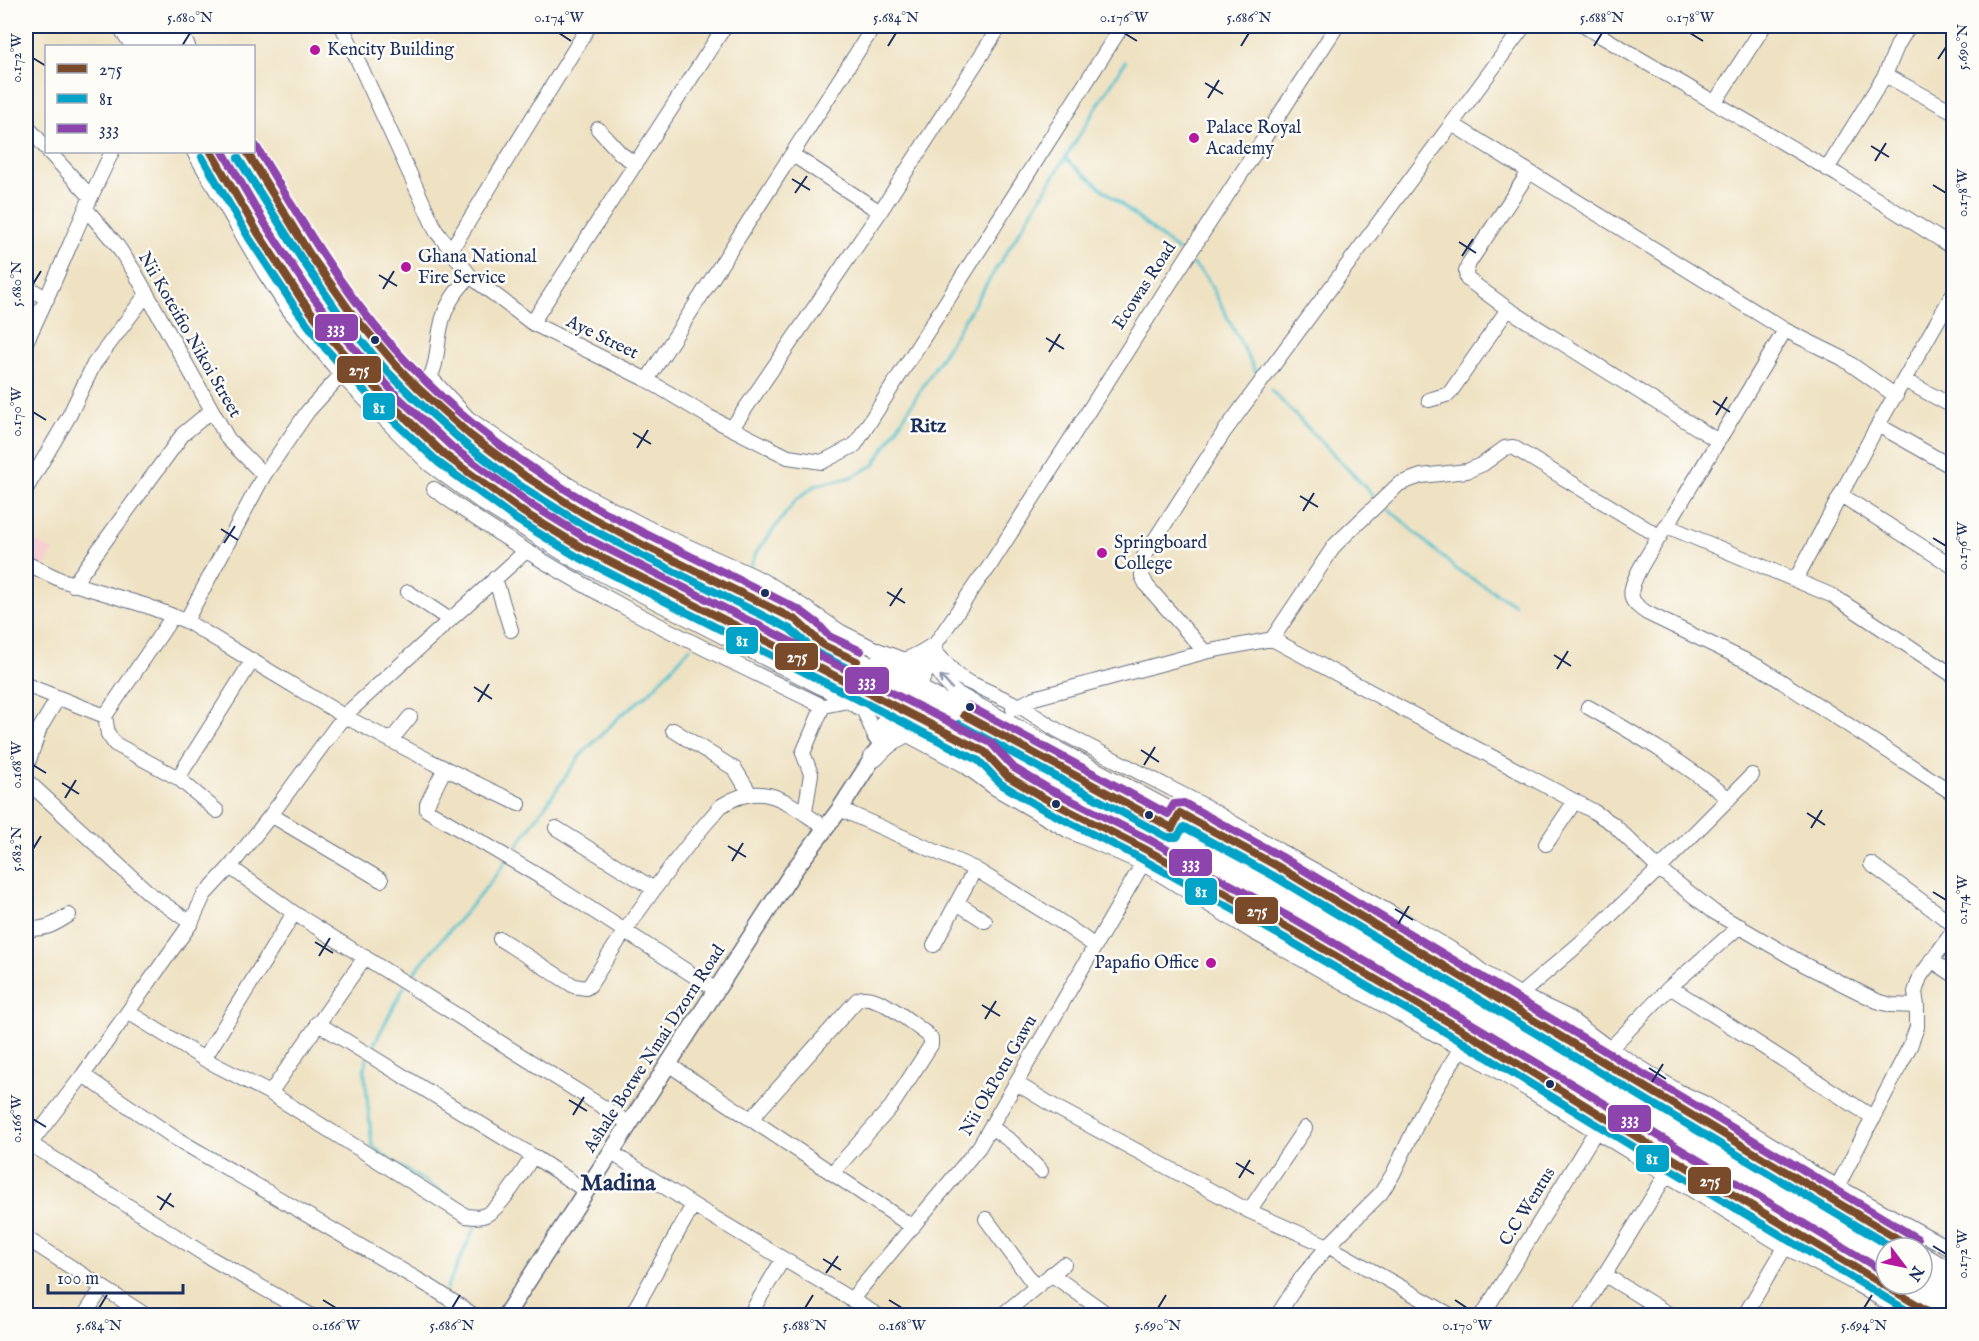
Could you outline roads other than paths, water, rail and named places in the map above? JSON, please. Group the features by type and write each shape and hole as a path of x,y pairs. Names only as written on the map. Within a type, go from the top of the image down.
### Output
{"highway":[{"path":"137,26 149,45"},
{"path":"157,26 169,45"},
{"path":"212,153 258,233 302,300 328,347 445,455 523,512 581,547 622,576 828,672 963,714 1176,821 1268,880 1498,1014 1648,1097 1874,1242"},
{"path":"233,153 306,262 314,290 345,332 401,394 455,444 498,466 531,500 589,535 867,666 942,730 1157,838 1292,922 1660,1141 1874,1259"},
{"path":"867,666 891,667 937,652"},
{"path":"873,757 888,742 904,733 924,728 942,730"},
{"path":"1934,1278 1953,1290"},
{"path":"1905,1304 1953,1307"}],"main road":[{"path":"822,829 831,805 905,697"},
{"path":"822,829 840,808 873,757 905,697"},
{"name":"Ashale Botwe Nmai Dzorn Road","path":"505,1316 822,829"}],"street":[{"path":"119,26 131,45"},
{"path":"177,26 187,45"},
{"name":"Aye Street","path":"342,26 436,231 470,276 532,324 647,380 874,26"},
{"path":"451,250 589,26"},
{"path":"532,324 725,26"},
{"path":"732,428 880,212 1000,26"},
{"path":"647,380 788,458 822,462 855,446 1089,80 1118,26"},
{"name":"Ecowas Road","path":"905,697 937,652 974,586 987,570 1337,26"},
{"path":"1205,652 1147,586 1142,576 1143,558 1224,432 1524,26"},
{"path":"1584,26 1827,169 1953,248"},
{"path":"1715,102 1764,26"},
{"path":"1827,169 1886,75 1898,44 1909,26"},
{"path":"1886,75 1953,112"},
{"path":"1452,124 1785,330 1842,358 1896,396"},
{"name":"Nii Koteifio Nikoi Street","path":"26,125 45,147"},
{"path":"598,129 621,154 636,164"},
{"name":"Nii Koteifio Nikoi Street","path":"50,153 88,203 134,271 210,411 228,439 264,475"},
{"path":"26,342 112,153"},
{"path":"195,153 264,272 289,310 328,347 341,375 429,464 516,525 574,560 622,576 848,701 864,711 873,732 878,735"},
{"path":"248,153 306,262 335,291 370,337 421,391 469,435 498,466"},
{"path":"793,155 880,212"},
{"path":"1529,172 1469,263 1466,272 1467,279 1508,309 1718,441"},
{"path":"421,391 431,378 436,365 441,326 449,303 455,292 470,276"},
{"path":"26,286 47,299"},
{"path":"1796,579 1878,425 1953,292"},
{"path":"26,489 69,416 94,364 146,295"},
{"path":"1429,400 1449,394 1508,309"},
{"path":"1785,330 1664,531 1632,587 1631,598 1647,613 1761,668 1953,794"},
{"path":"217,811 178,778 115,744 108,734 105,716 179,619 264,475 308,411 341,375"},
{"path":"431,378 468,418 536,465 587,496 660,534 752,575 776,588 841,632 875,649 910,662"},
{"path":"1904,380 1953,407"},
{"path":"73,585 183,434 210,411"},
{"path":"1878,425 1953,468"},
{"path":"1272,639 1335,545 1399,484 1421,476 1467,471 1483,464 1505,448 1513,447 1664,531 1796,579 1833,596 1953,676"},
{"path":"434,489 483,525 613,601 823,706 848,701"},
{"path":"1841,495 1953,567"},
{"path":"312,1316 207,1256 28,1142 83,1075 128,1012 191,923 204,895 230,867 271,815 344,716 526,551"},
{"path":"26,564 73,585 128,600 179,619 344,716 519,804"},
{"path":"495,578 511,630"},
{"path":"408,592 450,620"},
{"path":"1002,717 1018,705 1034,698 1205,652 1272,639 1575,801 1612,824 1659,869 1714,912 1805,965 1877,1000 1891,1005 1917,1006"},
{"path":"937,652 958,676 966,681 1018,705 1057,730 1205,806 1391,913 1461,955 1483,972 1521,995 1566,1016 1648,1097 1914,1236"},
{"path":"937,652 944,681 956,692 1176,821 1277,866 1509,1004 1678,1091 1704,1102 1896,1236"},
{"path":"178,778 252,662"},
{"path":"26,685 105,716"},
{"path":"26,769 30,739 58,698"},
{"path":"805,812 811,774 803,753 823,706"},
{"path":"1588,707 1654,745 1704,778 1729,799"},
{"path":"391,740 410,717"},
{"path":"674,730 735,769 749,792"},
{"path":"904,733 964,765 995,788 1069,831 1146,857 1292,922 1605,1117 1660,1141 1675,1160 1794,1232 1905,1304"},
{"path":"985,752 1007,776 1146,857 1253,932 1460,1048 1785,1247 1856,1284 1937,1316"},
{"path":"445,768 427,804 427,810 549,882 623,932 716,990"},
{"path":"1509,1004 1592,933 1752,775"},
{"path":"26,780 150,894 191,923"},
{"path":"500,939 574,986 586,988 654,889 721,806 735,796 749,792 785,801 805,812 822,829"},
{"path":"1546,844 1575,801"},
{"path":"840,808 975,869 1058,920 1095,946"},
{"path":"271,815 381,880"},
{"path":"556,828 654,889"},
{"name":"Nii OkPotu Gawu","path":"858,1307 913,1227 979,1147 1146,857"},
{"path":"1871,864 1953,925"},
{"path":"230,867 294,913 630,1124"},
{"path":"934,945 975,869"},
{"path":"957,903 985,921"},
{"path":"204,1059 294,913"},
{"path":"26,928 37,930 54,926 69,915"},
{"path":"1605,1054 1670,987 1740,926"},
{"path":"1834,1193 1910,1046 1917,1028 1915,992 1920,977 1953,930"},
{"path":"270,1093 365,957"},
{"path":"1931,960 1953,975"},
{"path":"1670,987 1874,1118"},
{"path":"751,1119 857,1000 869,997 879,1000 927,1034 931,1039 931,1045 891,1107 833,1172"},
{"path":"128,1012 204,1059 270,1093 472,1217 488,1214 498,1206 533,1156"},
{"path":"317,1023 586,1191"},
{"path":"1277,1316 1302,1277 1328,1246 1381,1193 1393,1174 1425,1107 1469,1034"},
{"path":"669,1064 913,1227"},
{"path":"83,1075 175,1138 434,1289 475,1316"},
{"path":"1016,1083 1057,1108 1249,1211 1328,1246 1452,1316"},
{"name":"C.C Wentus","path":"1482,1316 1605,1117"},
{"path":"991,1127 1012,1142 1041,1171"},
{"path":"1249,1211 1305,1128"},
{"path":"612,1153 858,1307 879,1316"},
{"path":"1583,1314 1675,1160"},
{"path":"631,1316 693,1205"},
{"path":"986,1219 1036,1287"},
{"path":"1744,1316 1794,1232"},
{"path":"27,1243 147,1316"},
{"path":"1934,1245 1953,1251"},
{"path":"749,1316 783,1259"},
{"path":"1934,1260 1953,1272"},
{"path":"1001,1316 1064,1264"},
{"path":"1051,1274 1110,1316"},
{"path":"1605,1275 1672,1316"},
{"path":"84,1316 102,1288"}],"waterway":[{"path":"750,568 756,553 795,501 816,485 852,477 874,465 1125,62"},
{"path":"1065,158 1178,251"},
{"path":"1193,264 1207,278 1258,376"},
{"path":"1271,390 1374,496"},
{"path":"1389,509 1456,569 1514,604"},
{"path":"510,856 580,756 621,715 648,694 690,648"},
{"path":"408,981 506,861"},
{"path":"371,1050 404,987"},
{"path":"367,1059 364,1067 372,1145 388,1159 465,1206 467,1210"},
{"path":"446,1289 475,1227 473,1222"}],"place":[{"name":"Kencity Building","path":"315,50"},
{"name":"Palace Royal Academy","path":"1194,138"},
{"name":"Ghana National Fire Service","path":"406,267"},
{"name":"Springboard College","path":"1102,553"},
{"name":"Papafio Office","path":"1211,963"}],"district":[{"name":"Ritz","path":"928,426"},
{"name":"Madina","path":"618,1183"}]}
